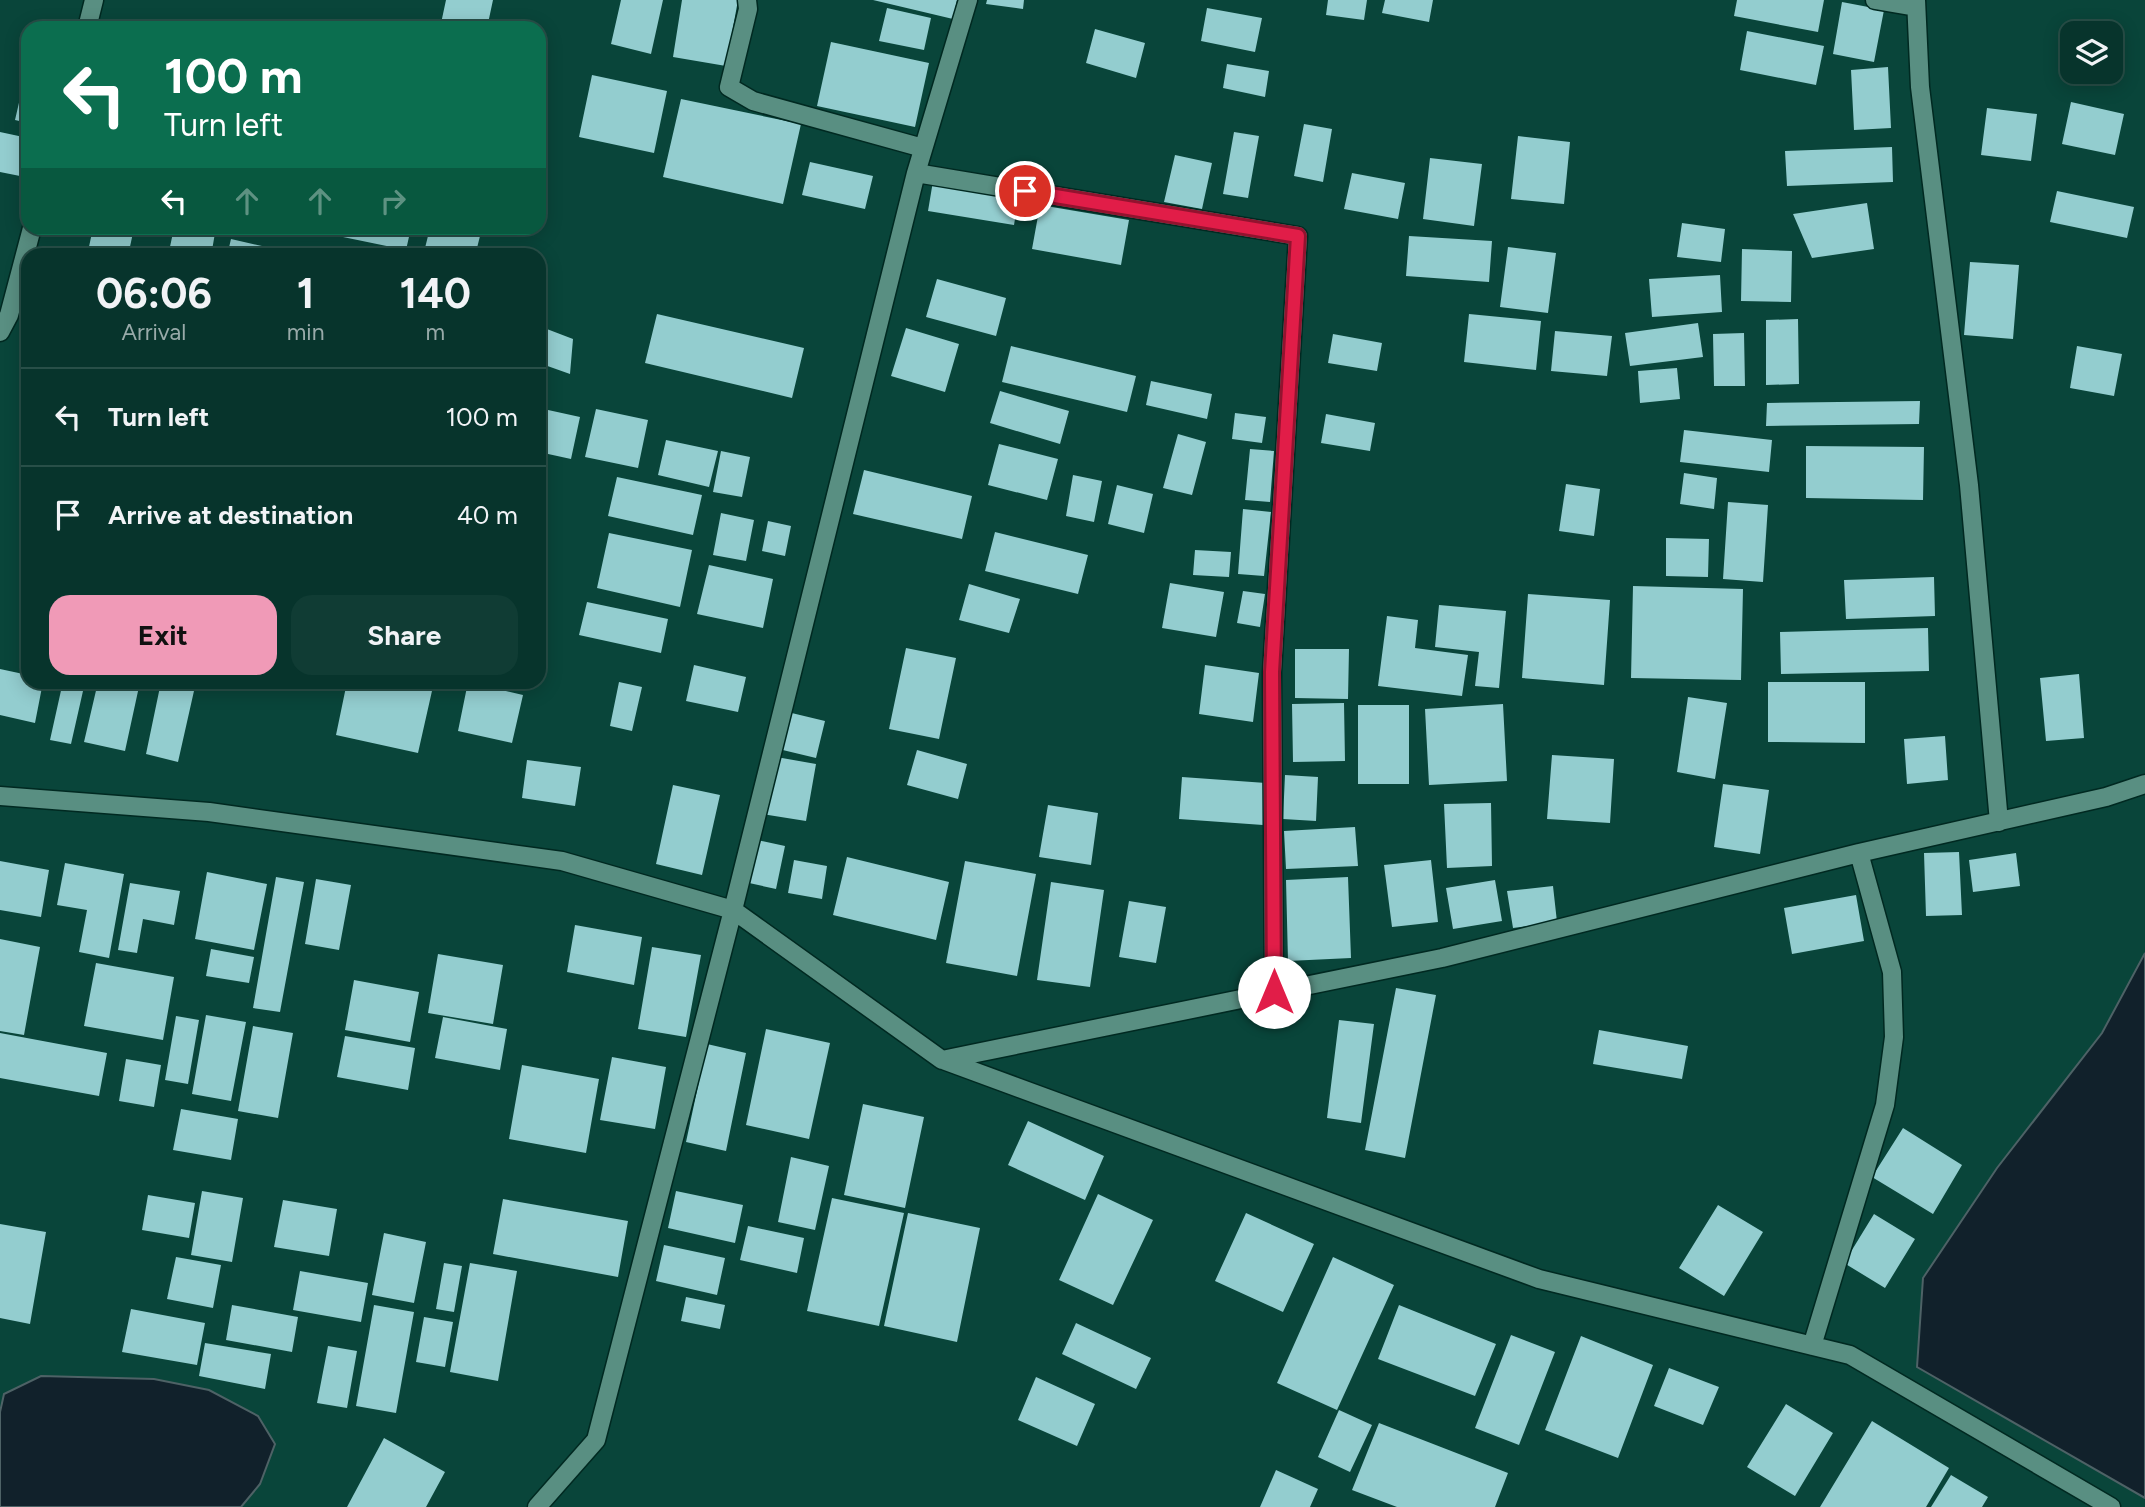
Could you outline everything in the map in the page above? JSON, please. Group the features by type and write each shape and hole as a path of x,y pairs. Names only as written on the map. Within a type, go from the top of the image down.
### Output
{"street":[{"path":"89,21 94,0"},
{"path":"747,0 748,9 730,75 729,87 733,92 753,101 923,148"},
{"path":"537,1507 596,1440 733,909 916,173 968,0"},
{"path":"1875,0 1916,4 1920,87 1969,485 1999,822"},
{"path":"916,173 1298,236 1272,672 1274,992"},
{"path":"0,332 9,314 21,269"},
{"path":"942,1060 1442,958 1859,853 2106,797 2145,784"},
{"path":"0,796 209,812 562,861 733,909 942,1060 1539,1279 1850,1355 2110,1507"},
{"path":"1812,1346 1885,1105 1894,1037 1892,972 1859,853"}],"water":[{"path":"2145,953 2145,1498 1917,1367 1923,1278 1997,1168 2102,1033"},
{"path":"41,1376 154,1379 209,1390 258,1416 275,1444 260,1484 241,1507 0,1507 0,1412 4,1394"}],"building":[{"path":"446,0 493,0 488,21 442,21"},
{"path":"621,0 663,0 651,54 611,44"},
{"path":"682,0 738,0 726,66 673,57"},
{"path":"873,0 957,0 953,19"},
{"path":"987,0 1024,0 1023,9 986,4"},
{"path":"1328,0 1367,0 1364,20 1326,15"},
{"path":"1385,0 1433,0 1429,22 1382,13"},
{"path":"1737,0 1824,0 1818,32 1734,16"},
{"path":"1842,2 1884,10 1874,62 1833,54"},
{"path":"887,8 931,18 924,50 879,41"},
{"path":"1207,8 1262,18 1255,52 1201,41"},
{"path":"1095,29 1145,43 1136,78 1086,63"},
{"path":"1747,31 1824,46 1816,85 1740,70"},
{"path":"831,42 929,63 915,127 817,106"},
{"path":"1227,64 1269,71 1265,97 1223,88"},
{"path":"1888,67 1891,128 1854,130 1851,70"},
{"path":"592,75 667,91 654,153 579,137"},
{"path":"21,94 21,121 15,120"},
{"path":"681,99 801,124 783,204 663,177"},
{"path":"2071,102 2124,114 2115,155 2062,144"},
{"path":"1987,108 2037,114 2031,161 1981,155"},
{"path":"1304,124 1332,129 1323,182 1294,176"},
{"path":"0,132 21,136 21,176 0,172"},
{"path":"1234,132 1259,136 1248,198 1223,194"},
{"path":"1518,136 1570,142 1564,204 1511,199"},
{"path":"1892,147 1893,182 1787,186 1785,151"},
{"path":"1175,155 1212,163 1202,209 1164,202"},
{"path":"1430,158 1482,164 1474,226 1423,219"},
{"path":"810,162 873,176 865,209 802,195"},
{"path":"1352,173 1405,183 1398,219 1344,209"},
{"path":"933,181 1019,195 1014,225 928,211"},
{"path":"2057,191 2134,207 2127,238 2050,222"},
{"path":"1867,203 1874,249 1812,258 1793,214"},
{"path":"1040,205 1129,220 1121,265 1032,249"},
{"path":"1682,223 1725,229 1721,262 1677,257"},
{"path":"92,235 132,235 130,248 89,248"},
{"path":"172,235 215,235 212,248 170,248"},
{"path":"343,235 409,235 406,248"},
{"path":"428,235 480,235 477,248 425,248"},
{"path":"1409,236 1492,241 1489,282 1406,276"},
{"path":"231,239 271,248 229,248"},
{"path":"1508,247 1556,253 1548,313 1500,307"},
{"path":"1742,249 1792,251 1791,302 1741,301"},
{"path":"1970,262 2019,265 2013,339 1964,335"},
{"path":"1720,275 1722,312 1652,317 1649,279"},
{"path":"937,279 1006,298 996,336 926,317"},
{"path":"657,314 804,348 792,398 645,363"},
{"path":"1469,314 1541,321 1536,370 1464,362"},
{"path":"1798,319 1799,384 1766,385 1766,320"},
{"path":"1698,323 1703,357 1630,366 1625,333"},
{"path":"906,328 959,344 945,392 891,376"},
{"path":"546,329 573,339 570,374 546,365"},
{"path":"1555,331 1612,336 1607,376 1551,371"},
{"path":"1744,333 1745,386 1714,386 1713,334"},
{"path":"1333,334 1382,343 1377,371 1328,363"},
{"path":"1011,346 1136,376 1127,412 1002,382"},
{"path":"2077,346 2122,354 2114,396 2070,388"},
{"path":"1677,368 1680,399 1640,403 1638,371"},
{"path":"1151,381 1212,394 1207,419 1146,405"},
{"path":"1000,391 1069,411 1060,444 990,423"},
{"path":"1920,401 1919,424 1766,426 1767,403"},
{"path":"596,409 648,420 638,468 585,457"},
{"path":"546,410 580,417 571,459 546,454"},
{"path":"1235,413 1266,417 1262,443 1232,439"},
{"path":"1326,414 1375,423 1370,451 1321,443"},
{"path":"1684,430 1772,440 1769,472 1680,462"},
{"path":"1178,434 1206,442 1192,495 1163,488"},
{"path":"666,440 718,451 709,487 658,475"},
{"path":"999,444 1058,459 1047,500 988,485"},
{"path":"1806,446 1924,447 1923,500 1806,498"},
{"path":"1250,449 1274,451 1270,502 1245,500"},
{"path":"721,451 750,457 742,497 713,492"},
{"path":"864,470 972,496 962,539 853,514"},
{"path":"1684,473 1717,478 1714,509 1680,504"},
{"path":"1073,475 1102,481 1094,522 1066,516"},
{"path":"617,477 702,495 693,535 608,516"},
{"path":"1566,484 1600,489 1594,536 1559,531"},
{"path":"1117,485 1153,494 1144,533 1108,524"},
{"path":"1728,502 1768,505 1763,582 1723,579"},
{"path":"1243,509 1271,512 1264,576 1238,574"},
{"path":"721,513 754,520 746,561 713,555"},
{"path":"768,521 791,526 785,556 762,551"},
{"path":"995,532 1088,555 1078,594 985,571"},
{"path":"609,533 692,550 680,607 597,588"},
{"path":"1666,538 1709,539 1708,577 1666,576"},
{"path":"1195,550 1231,552 1229,577 1193,575"},
{"path":"709,565 773,579 763,628 697,614"},
{"path":"1934,577 1935,616 1846,619 1844,580"},
{"path":"1170,583 1224,592 1216,637 1162,628"},
{"path":"969,584 1020,599 1009,633 959,620"},
{"path":"1633,586 1743,589 1741,680 1631,678"},
{"path":"1243,591 1265,594 1260,627 1237,623"},
{"path":"1528,594 1610,600 1604,685 1522,678"},
{"path":"587,602 668,619 661,653 579,635"},
{"path":"1439,605 1506,611 1499,688 1475,686 1479,652 1435,647"},
{"path":"1387,616 1418,620 1415,648 1468,655 1462,696 1378,686"},
{"path":"1928,628 1929,671 1781,674 1780,632"},
{"path":"906,648 956,658 939,739 889,729"},
{"path":"1295,649 1349,649 1348,699 1295,698"},
{"path":"694,665 746,677 738,712 686,701"},
{"path":"1205,665 1259,673 1253,722 1199,714"},
{"path":"0,669 21,674 21,689 42,689 35,723 0,715"},
{"path":"2079,674 2084,738 2046,741 2040,678"},
{"path":"619,682 642,687 632,731 610,726"},
{"path":"1768,682 1865,682 1865,743 1768,742"},
{"path":"61,689 83,691 71,744 50,740"},
{"path":"96,689 138,689 125,751 84,742"},
{"path":"160,689 194,689 178,762 146,754"},
{"path":"346,689 432,689 418,753 336,735"},
{"path":"467,689 498,689 523,695 512,743 458,731"},
{"path":"1688,697 1727,703 1715,779 1677,772"},
{"path":"1344,703 1345,761 1293,762 1292,704"},
{"path":"1503,704 1507,781 1429,785 1425,709"},
{"path":"1358,705 1409,705 1409,784 1358,784"},
{"path":"775,709 825,721 816,758 766,746"},
{"path":"1945,736 1948,780 1907,784 1904,739"},
{"path":"917,750 967,764 958,799 907,785"},
{"path":"765,755 816,764 806,821 755,813"},
{"path":"1552,755 1614,759 1610,823 1547,819"},
{"path":"527,760 581,767 575,806 522,798"},
{"path":"1285,775 1318,777 1316,821 1283,819"},
{"path":"1182,777 1266,783 1263,825 1179,819"},
{"path":"1723,784 1769,790 1760,854 1714,847"},
{"path":"673,785 720,795 702,875 656,864"},
{"path":"1491,803 1492,866 1447,868 1444,804"},
{"path":"1048,805 1098,813 1091,865 1039,857"},
{"path":"1355,827 1358,866 1286,869 1284,831"},
{"path":"748,838 785,846 776,889 740,881"},
{"path":"1959,852 1962,915 1926,916 1924,853"},
{"path":"2016,853 2020,886 1973,892 1969,860"},
{"path":"847,857 949,882 936,940 833,915"},
{"path":"794,860 827,866 822,899 788,893"},
{"path":"1431,860 1438,922 1392,927 1384,865"},
{"path":"0,861 49,870 41,917 0,910"},
{"path":"965,861 1036,874 1017,976 946,963"},
{"path":"65,863 124,874 109,958 79,952 87,910 57,905"},
{"path":"207,872 267,884 254,950 195,939"},
{"path":"276,877 304,882 280,1012 253,1008"},
{"path":"1348,877 1351,958 1288,961 1286,880"},
{"path":"316,879 351,885 339,950 305,944"},
{"path":"1495,880 1502,921 1453,929 1446,888"},
{"path":"1051,882 1104,890 1090,987 1037,980"},
{"path":"130,883 180,891 174,925 143,919 137,953 118,950"},
{"path":"1553,886 1557,922 1513,928 1507,891"},
{"path":"1856,895 1864,941 1792,954 1784,908"},
{"path":"1129,901 1166,907 1156,963 1119,957"},
{"path":"575,925 642,937 634,985 567,972"},
{"path":"0,939 40,947 24,1035 0,1031"},
{"path":"652,947 701,955 686,1037 638,1029"},
{"path":"211,949 254,957 249,983 206,976"},
{"path":"438,954 503,965 493,1024 428,1013"},
{"path":"96,963 174,977 163,1040 84,1026"},
{"path":"354,980 419,992 410,1042 345,1030"},
{"path":"1396,988 1436,995 1405,1158 1365,1150"},
{"path":"206,1015 246,1022 231,1101 192,1094"},
{"path":"176,1016 199,1020 188,1084 165,1080"},
{"path":"443,1017 507,1029 500,1070 435,1058"},
{"path":"1339,1020 1374,1024 1361,1123 1327,1118"},
{"path":"253,1026 293,1033 278,1118 238,1111"},
{"path":"766,1029 830,1043 809,1139 746,1125"},
{"path":"1599,1030 1688,1046 1682,1079 1593,1064"},
{"path":"0,1033 107,1053 99,1096 0,1078"},
{"path":"345,1036 415,1048 408,1090 337,1077"},
{"path":"707,1044 746,1053 726,1151 686,1142"},
{"path":"612,1057 666,1067 655,1129 600,1120"},
{"path":"126,1059 161,1065 154,1107 119,1101"},
{"path":"522,1065 599,1079 586,1153 509,1139"},
{"path":"863,1104 924,1117 905,1208 844,1195"},
{"path":"181,1109 238,1119 231,1160 173,1150"},
{"path":"1028,1121 1104,1156 1085,1200 1008,1165"},
{"path":"1903,1128 1962,1165 1933,1214 1872,1177"},
{"path":"791,1157 829,1166 815,1230 778,1222"},
{"path":"202,1191 243,1198 232,1262 191,1255"},
{"path":"676,1191 743,1205 735,1243 668,1228"},
{"path":"1098,1194 1153,1220 1113,1305 1059,1280"},
{"path":"148,1195 195,1203 189,1238 142,1230"},
{"path":"832,1198 904,1213 879,1326 807,1311"},
{"path":"503,1199 628,1221 618,1277 493,1254"},
{"path":"283,1200 337,1209 329,1256 274,1247"},
{"path":"1718,1205 1763,1232 1724,1296 1679,1268"},
{"path":"908,1213 980,1228 957,1342 884,1326"},
{"path":"1246,1213 1314,1244 1283,1312 1215,1281"},
{"path":"1874,1214 1915,1239 1885,1288 1844,1263"},
{"path":"0,1224 46,1232 30,1324 0,1318"},
{"path":"748,1226 804,1238 797,1273 740,1260"},
{"path":"384,1233 426,1242 414,1303 372,1295"},
{"path":"664,1245 725,1258 717,1295 656,1281"},
{"path":"176,1257 221,1265 213,1308 167,1299"},
{"path":"1333,1257 1394,1285 1337,1410 1277,1383"},
{"path":"444,1263 462,1266 454,1312 436,1309"},
{"path":"470,1263 517,1271 498,1381 450,1372"},
{"path":"300,1271 368,1283 361,1322 293,1310"},
{"path":"686,1297 725,1305 720,1329 681,1321"},
{"path":"232,1305 298,1317 292,1352 226,1340"},
{"path":"374,1305 414,1312 396,1413 356,1406"},
{"path":"1399,1305 1496,1344 1475,1396 1378,1359"},
{"path":"131,1309 205,1323 197,1365 122,1352"},
{"path":"424,1317 453,1322 445,1367 416,1362"},
{"path":"1076,1323 1151,1358 1136,1389 1062,1354"},
{"path":"1511,1335 1555,1352 1519,1445 1475,1428"},
{"path":"1581,1336 1653,1365 1618,1458 1545,1430"},
{"path":"205,1343 271,1354 265,1389 199,1376"},
{"path":"328,1346 357,1351 347,1408 317,1403"},
{"path":"1669,1368 1719,1387 1703,1425 1654,1406"},
{"path":"1036,1377 1095,1404 1077,1446 1018,1420"},
{"path":"1786,1404 1833,1433 1795,1496 1747,1467"},
{"path":"1339,1410 1372,1425 1350,1472 1318,1457"},
{"path":"1872,1421 1949,1468 1926,1507 1820,1507"},
{"path":"1379,1423 1508,1473 1495,1507 1397,1507 1352,1490"},
{"path":"384,1438 445,1472 426,1507 347,1507"},
{"path":"1276,1470 1318,1489 1310,1507 1260,1507"},
{"path":"1951,1475 1988,1497 1982,1507 1931,1507"}],"route":[{"path":"1025,191 1298,236 1272,672 1274,992"}]}
